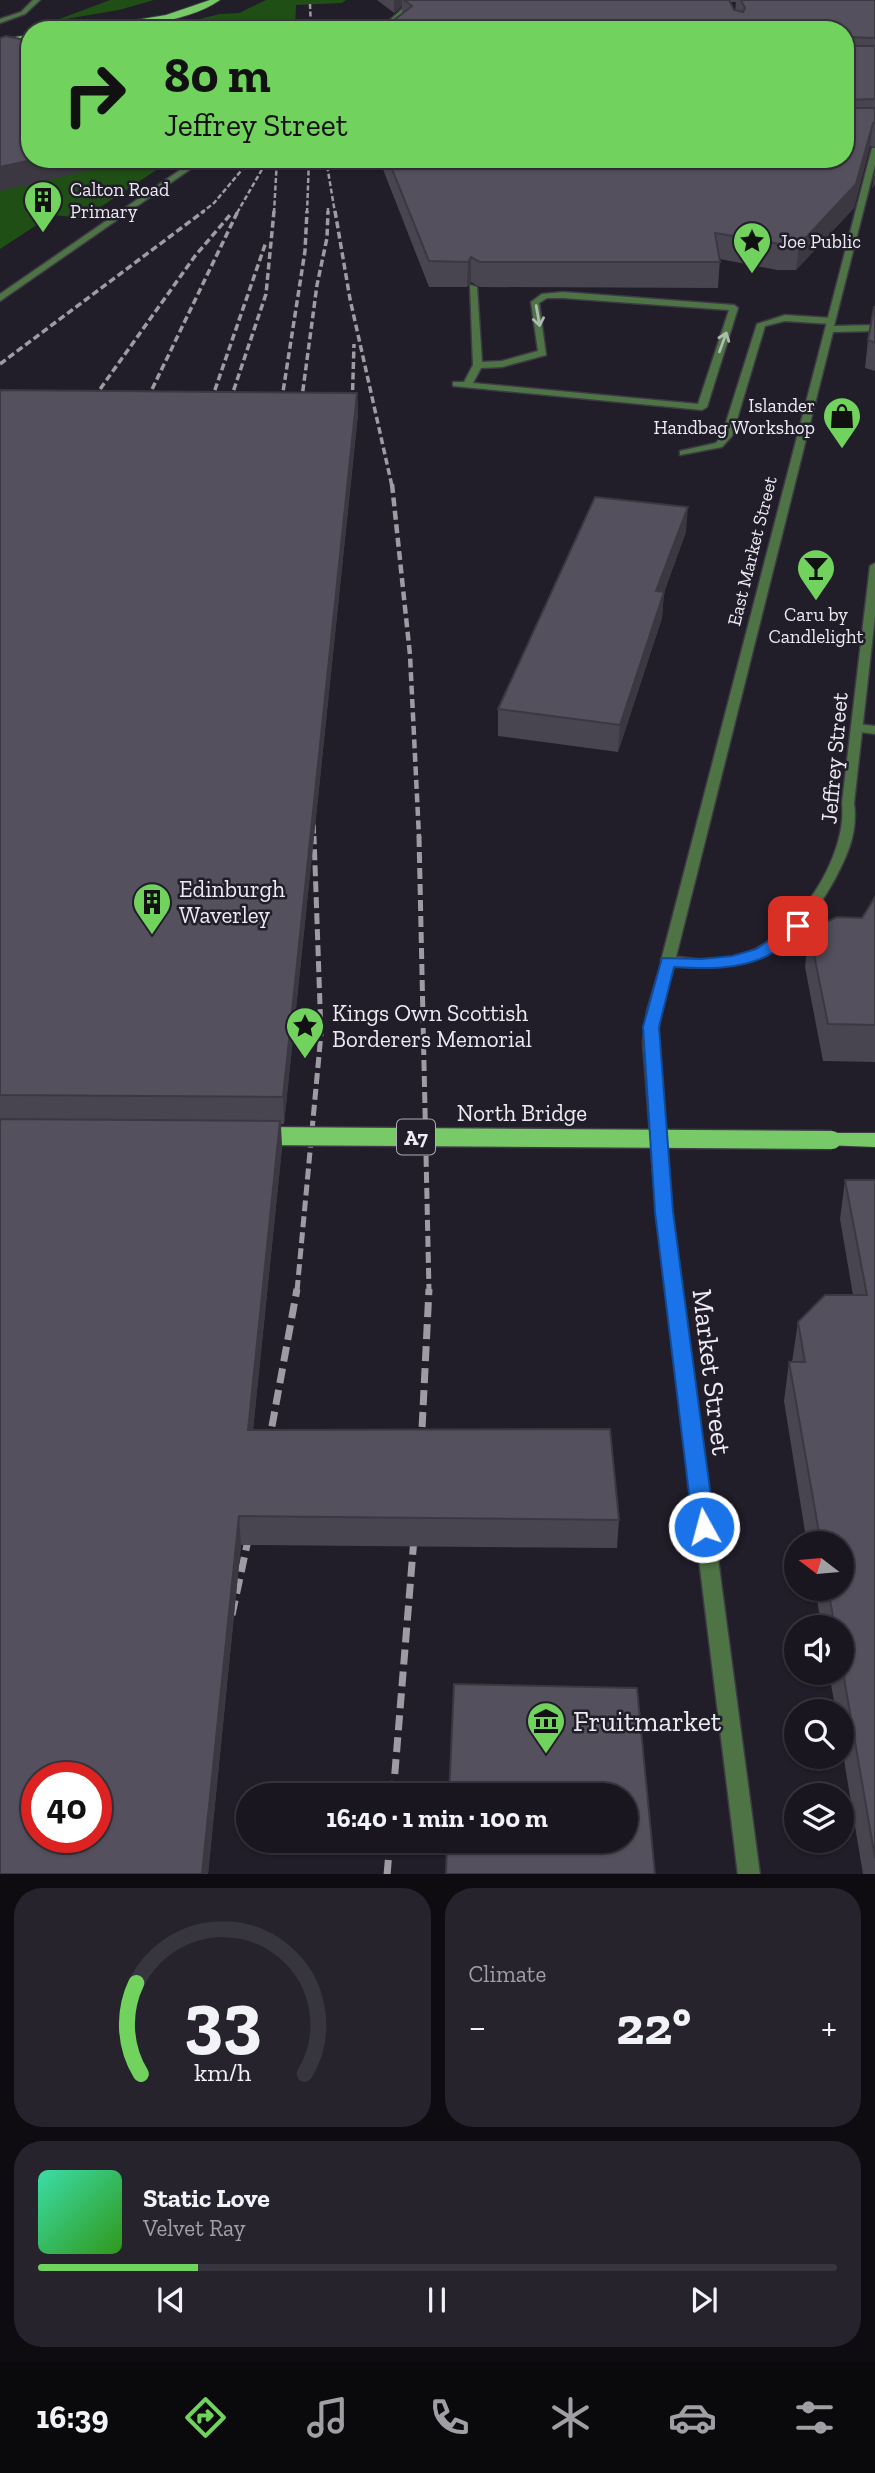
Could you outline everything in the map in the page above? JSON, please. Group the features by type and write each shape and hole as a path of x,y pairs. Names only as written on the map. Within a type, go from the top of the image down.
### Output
{"main road":[{"path":"151,21 196,9 216,0"},
{"path":"114,21 178,4"},
{"path":"0,41 21,38"},
{"name":"North Bridge","path":"236,1136 875,1140"}],"street":[{"path":"0,22 23,13 37,0"},
{"path":"392,21 416,0"},
{"path":"405,9 414,10"},
{"name":"East Market Street","path":"668,961 875,150"},
{"path":"0,298 188,168"},
{"path":"468,384 478,365 473,287"},
{"path":"456,384 702,407 734,308 563,295 545,296 535,302 543,353 502,364 478,365"},
{"path":"684,453 719,445 727,436 761,324 785,318 830,326 875,328"},
{"name":"Jeffrey Street","path":"668,961 701,964 733,961 762,952 798,926 817,901 851,825 848,803 874,574"},
{"path":"857,728 875,730"},
{"name":"Market Street","path":"668,961 654,1011 650,1042 664,1212 749,1874"}],"green space":[{"path":"110,0 154,0 119,10 54,21"},
{"path":"266,0 346,0 342,3 296,5 295,21 191,21 220,14 239,13"},
{"path":"21,167 159,168 84,218 52,215 0,249 0,180"}],"building":[{"path":"404,0 729,0 734,10 743,12 745,8 741,0 875,0 875,38 854,37 854,21 393,21 412,6"},
{"path":"6,36 21,39 21,162 0,167 0,38"},
{"path":"854,46 875,46 875,99 854,100"},
{"path":"854,108 875,108 875,123 856,184 799,245 715,233 720,262 480,262 471,257 468,262 429,261 392,168 854,168"},
{"path":"875,307 875,343 868,340"},
{"path":"0,390 357,393 283,1097 0,1095"},
{"path":"595,497 688,507 656,591 664,592 620,725 498,709"},
{"path":"875,897 875,1025 828,1024 809,930 837,917 862,918"},
{"path":"0,1119 280,1121 248,1430 610,1429 619,1520 239,1516 202,1874 0,1874"},
{"path":"845,1180 875,1180 875,1858 854,1736 854,1699 848,1699 845,1685 854,1685 854,1615 833,1615 830,1601 854,1601 854,1531 819,1531 789,1362 805,1362 798,1322 825,1295 867,1295"},
{"name":"Fruitmarket","path":"454,1684 637,1688 655,1874 446,1874 447,1853 638,1853 638,1783 450,1783"}],"railway":[{"path":"310,4 311,21"},
{"path":"201,213 214,203 243,168"},
{"path":"237,213 263,168"},
{"path":"274,213 276,168"},
{"path":"307,213 309,168"},
{"path":"328,168 335,213"},
{"path":"0,364 204,211"},
{"path":"227,410 266,294 274,211"},
{"path":"280,411 305,251 307,211"},
{"path":"300,412 317,285 327,238 328,211"},
{"path":"335,211 350,299 392,486"},
{"path":"143,408 237,213"},
{"path":"88,406 195,256 230,215"},
{"path":"208,410 266,242"},
{"path":"352,411 354,344"},
{"path":"392,484 410,655 419,837"},
{"path":"313,811 314,837"},
{"path":"297,1291 321,1034 314,836"},
{"path":"419,836 429,1290"},
{"path":"268,1448 297,1289"},
{"path":"421,1449 429,1290"},
{"path":"232,1615 251,1526"},
{"path":"394,1783 415,1526"},
{"path":"387,1874 389,1853"}],"place":[{"name":"Calton Road Primary","path":"43,234"},
{"name":"Joe Public","path":"752,275"},
{"name":"Islander Handbag Workshop","path":"842,450"},
{"name":"Caru by Candlelight","path":"816,602"},
{"name":"Edinburgh Waverley","path":"152,936"},
{"name":"Kings Own Scottish Borderers Memorial","path":"305,1060"},
{"name":"Fruitmarket","path":"546,1755"}],"route":[{"path":"704,1527 664,1212 651,1027 668,961 701,964 733,961 762,952 798,926"}]}
